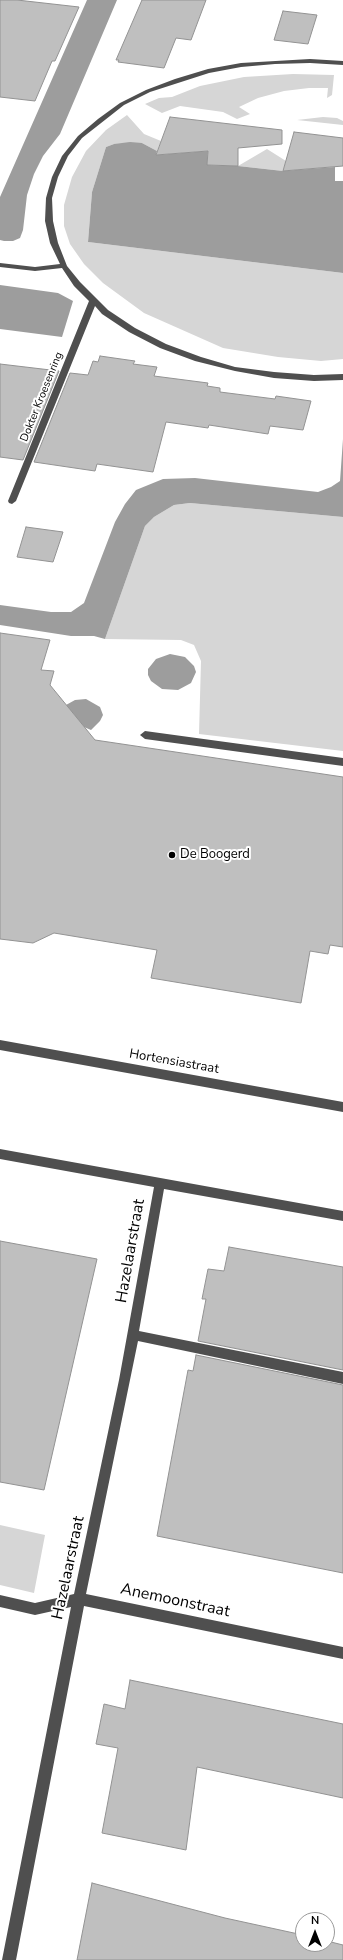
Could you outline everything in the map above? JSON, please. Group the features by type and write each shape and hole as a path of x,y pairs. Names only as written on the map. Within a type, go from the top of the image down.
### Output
{"street":[{"path":"343,63 275,62 241,65 208,71 177,80 148,91 122,104 80,137 65,156 55,177 49,198 49,221 54,243 64,266 77,284 93,301 132,330 163,346 198,359 235,369 274,375 314,378 343,377"},
{"path":"0,265 35,269 64,266"},
{"name":"Dokter Kroesenring","path":"12,501 93,301"},
{"path":"145,734 343,762"},
{"name":"Hortensiastraat","path":"0,1045 343,1107"},
{"path":"0,1154 343,1216"},
{"name":"Hazelaarstraat","path":"9,1960 79,1599 133,1335 160,1184"},
{"path":"133,1335 343,1378"},
{"name":"Anemoonstraat","path":"0,1602 35,1609 79,1599 343,1653"}],"shaded area":[{"path":"87,0 117,0 60,134 43,156 34,174 27,195 23,230 20,238 13,241 0,240 0,197"},
{"path":"293,74 334,75 332,95 327,98 328,88 309,88 284,91 258,98 239,107 250,114 237,119 223,112 180,106 162,113 145,104 159,98 172,97 200,86 244,77"},
{"path":"127,115 144,134 161,141 157,151 142,143 114,144 106,147 92,192 88,242 343,273 343,359 321,361 278,357 223,348 144,313 103,283 84,264 70,244 64,226 64,205 72,177 86,151 106,130"},
{"path":"323,117 337,118 343,121 343,125 297,120"},
{"path":"130,142 142,143 157,151 156,155 208,151 207,165 238,166 283,171 335,167 335,181 343,181 343,273 88,242 92,192 106,147 114,144"},
{"path":"267,149 286,161 283,171 238,166"},
{"path":"0,285 58,293 73,301 62,337 0,329"},
{"path":"343,439 343,517 190,503 174,505 154,517 145,526 105,639 94,636 71,636 0,625 0,605 51,612 71,612 84,603 115,522 125,504 136,490 163,479 195,478 318,492 331,487 340,481"},
{"path":"190,503 343,517 343,751 199,734 201,661 194,645 181,640 105,639 145,526 154,517 174,505"},
{"path":"170,654 185,657 194,666 196,672 191,683 178,690 162,689 151,681 148,675 148,669 156,659"},
{"path":"86,699 100,707 103,715 100,721 91,730 84,727 66,705 75,700"},
{"path":"0,1525 45,1535 34,1593 0,1585"}],"building":[{"path":"0,0 17,0 79,7 55,61 52,61 35,101 0,97"},
{"path":"142,0 206,0 191,40 176,38 164,68 118,62 119,60 116,60"},
{"path":"283,11 317,15 308,44 274,40"},
{"path":"170,117 282,130 282,144 238,148 238,166 207,165 208,151 156,155"},
{"path":"294,132 343,138 343,166 283,171"},
{"path":"100,356 135,361 133,364 157,367 154,376 208,383 207,386 220,388 220,392 275,399 276,396 311,401 303,430 270,426 268,434 209,425 208,428 166,422 153,472 97,464 95,471 34,462 70,373 88,375 93,361 98,362"},
{"path":"0,364 59,371 23,460 0,457"},
{"path":"26,527 63,532 53,562 17,557"},
{"name":"De Boogerd","path":"0,633 50,640 41,670 54,671 50,685 95,740 343,777 343,947 330,945 328,954 310,951 301,1003 151,978 157,950 54,933 33,943 0,939"},
{"path":"0,1241 97,1259 44,1490 0,1482"},
{"path":"229,1247 343,1267 343,1370 198,1341 206,1299 202,1299 208,1269 224,1271"},
{"path":"196,1355 343,1385 343,1573 157,1536 188,1370 193,1371"},
{"path":"130,1680 343,1724 343,1798 197,1767 186,1850 102,1833 118,1748 96,1744 104,1704 125,1709"},
{"path":"92,1883 225,1918 295,1933 295,1952 335,1952 335,1943 343,1945 343,1960 77,1960"}],"place":[{"name":"De Boogerd","path":"172,855"}]}
